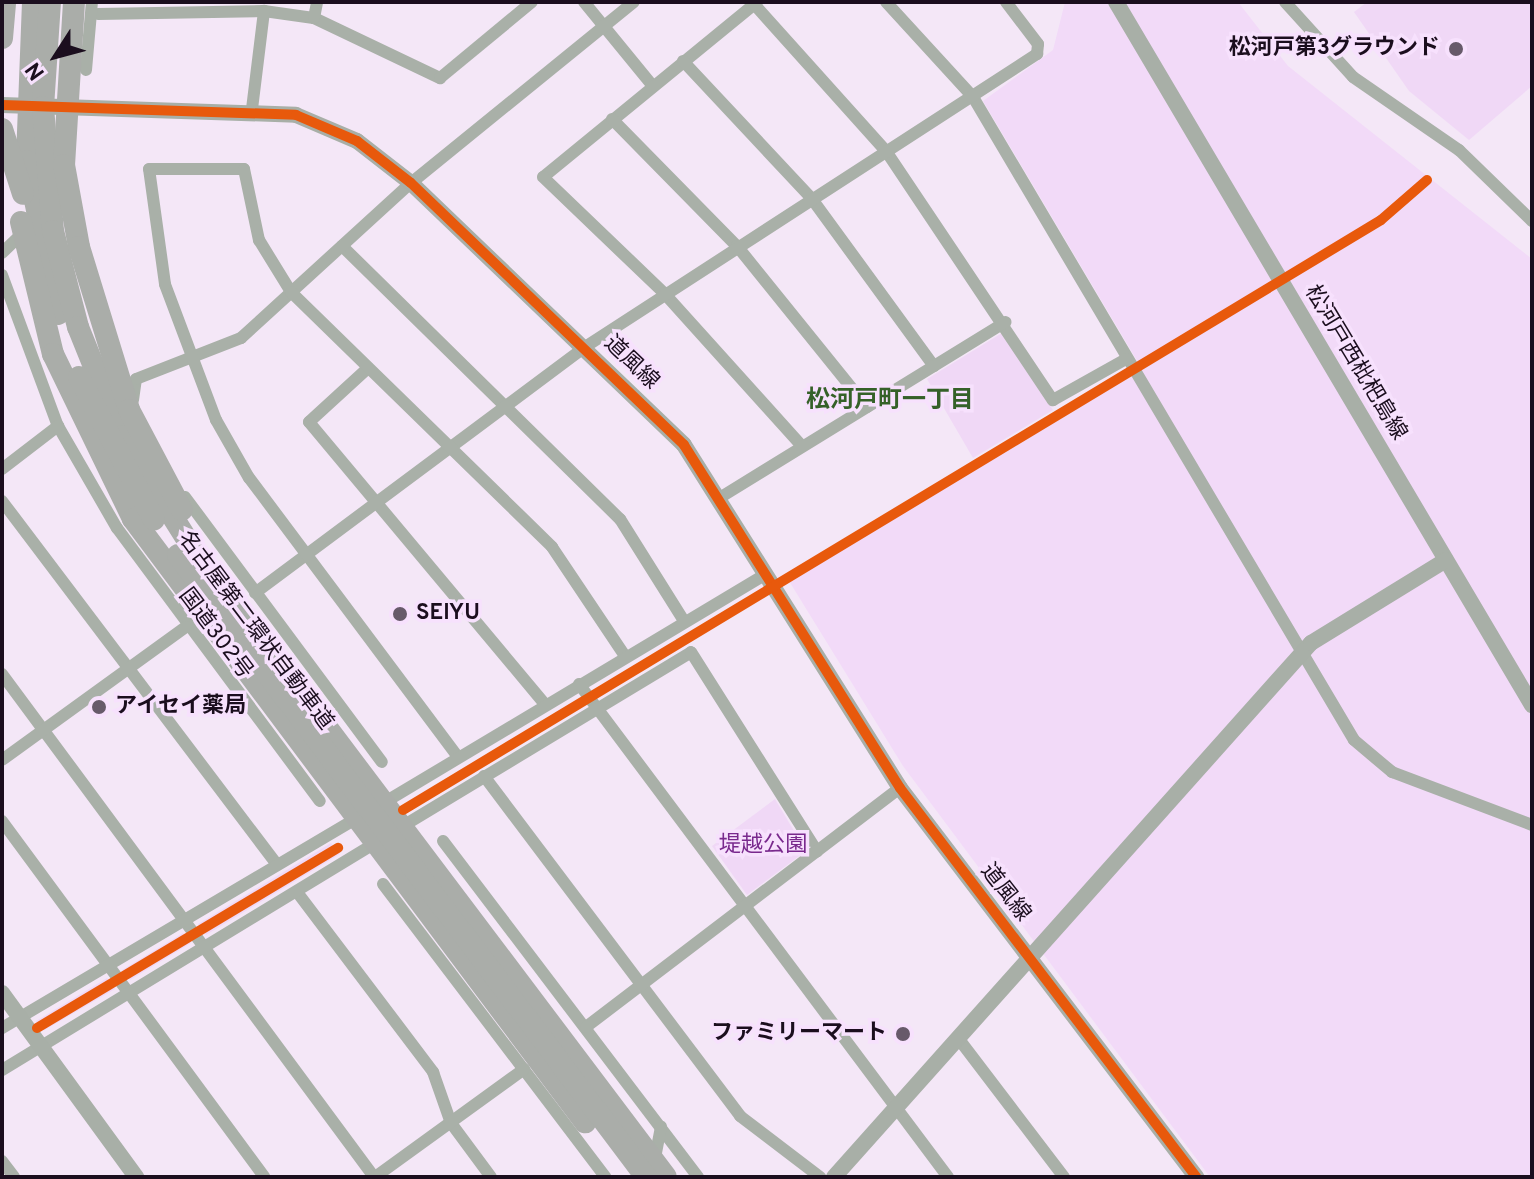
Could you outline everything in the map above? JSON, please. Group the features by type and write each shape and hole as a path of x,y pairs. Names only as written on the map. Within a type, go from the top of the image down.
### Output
{"highway":[{"name":"国道302号","path":"5,2 10,20 7,105 53,354 105,473 274,712 421,906 455,965 627,1177"},
{"name":"名古屋第二環状自動車道","path":"33,2 25,105 30,233 84,391 140,500 648,1177"},
{"name":"名古屋第二環状自動車道","path":"50,2 44,161 64,281 99,386 153,491 666,1177"},
{"path":"74,2 64,165 79,247 129,410 205,548 317,714"},
{"path":"2,129 30,233"}],"street":[{"path":"314,18 317,2"},
{"path":"86,70 95,8 206,6 314,18 440,78 531,2"},
{"path":"584,2 652,85"},
{"path":"382,762 168,471 131,398 136,379 241,338 411,183 634,2"},
{"path":"886,2 973,97 1302,653 1371,759 1532,825"},
{"path":"255,593 585,347 1037,54 1038,44 1006,2"},
{"name":"松河戸西枇杷島線","path":"1116,2 1532,705"},
{"path":"1285,2 1353,77 1459,150 1532,221"},
{"path":"802,446 664,293 543,177 755,3 886,151 1005,322 1053,400 1126,359"},
{"path":"252,109 264,11"},
{"path":"683,61 812,199 934,366"},
{"name":"道風線","path":"7,105 252,109 324,124 411,183 684,445 721,497 765,575 900,788 1196,1177"},
{"path":"612,119 737,246 867,407"},
{"path":"458,757 249,478 191,360 165,284 149,169 244,169 259,240 291,292 573,570 625,656"},
{"path":"2,253 30,233"},
{"path":"342,246 508,403 620,519 684,621"},
{"path":"2,275 58,426 186,627 320,801"},
{"path":"721,497 1005,322"},
{"path":"368,368 309,422 545,704"},
{"path":"2,469 58,426"},
{"path":"2,501 277,865"},
{"path":"834,1177 1028,956 1302,653 1446,560"},
{"path":"2,1028 765,575"},
{"path":"2,760 186,627"},
{"path":"274,712 293,642"},
{"path":"2,1070 691,652 817,851"},
{"path":"2,674 374,1177 524,1069"},
{"path":"579,684 948,1177"},
{"path":"484,776 740,1116 820,1177"},
{"path":"586,1027 900,788"},
{"path":"2,821 264,1177"},
{"path":"443,841 698,1177"},
{"path":"383,884 455,965 524,1069 605,1177"},
{"path":"297,892 433,1072 451,1123 491,1177"},
{"path":"421,906 505,922"},
{"path":"2,993 136,1177"},
{"path":"958,1038 1064,1177"},
{"path":"648,1177 661,1127"},
{"path":"2,1161 14,1177"}],"shaded area":[{"path":"1065,2 1238,2 1288,66 1532,259 1532,1177 1210,1177 903,766 789,581 1142,369 983,101 1053,50"}],"green space":[{"name":"松河戸第3グラウンド","path":"1367,2 1532,2 1532,86 1469,140 1409,91 1354,12"},
{"path":"1002,333 1053,410 973,458 927,379"},
{"name":"堤越公園","path":"775,799 806,851 747,895 712,846"},
{"path":"331,843 340,854 206,935 198,924"},
{"path":"183,933 191,943 130,980 122,970"},
{"path":"107,978 115,989 43,1031 36,1021"}],"cycle path":[{"path":"2,105 296,115 357,141 411,183 684,445 900,788 1196,1177"},
{"path":"403,810 1381,220 1427,180"},
{"path":"37,1028 338,848"}],"place":[{"name":"松河戸第3グラウンド","path":"1456,49"},
{"name":"SEIYU","path":"400,614"},
{"name":"アイセイ薬局","path":"99,707"},
{"name":"ファミリーマート","path":"903,1034"}],"district":[{"name":"松河戸町一丁目","path":"890,402"}]}
